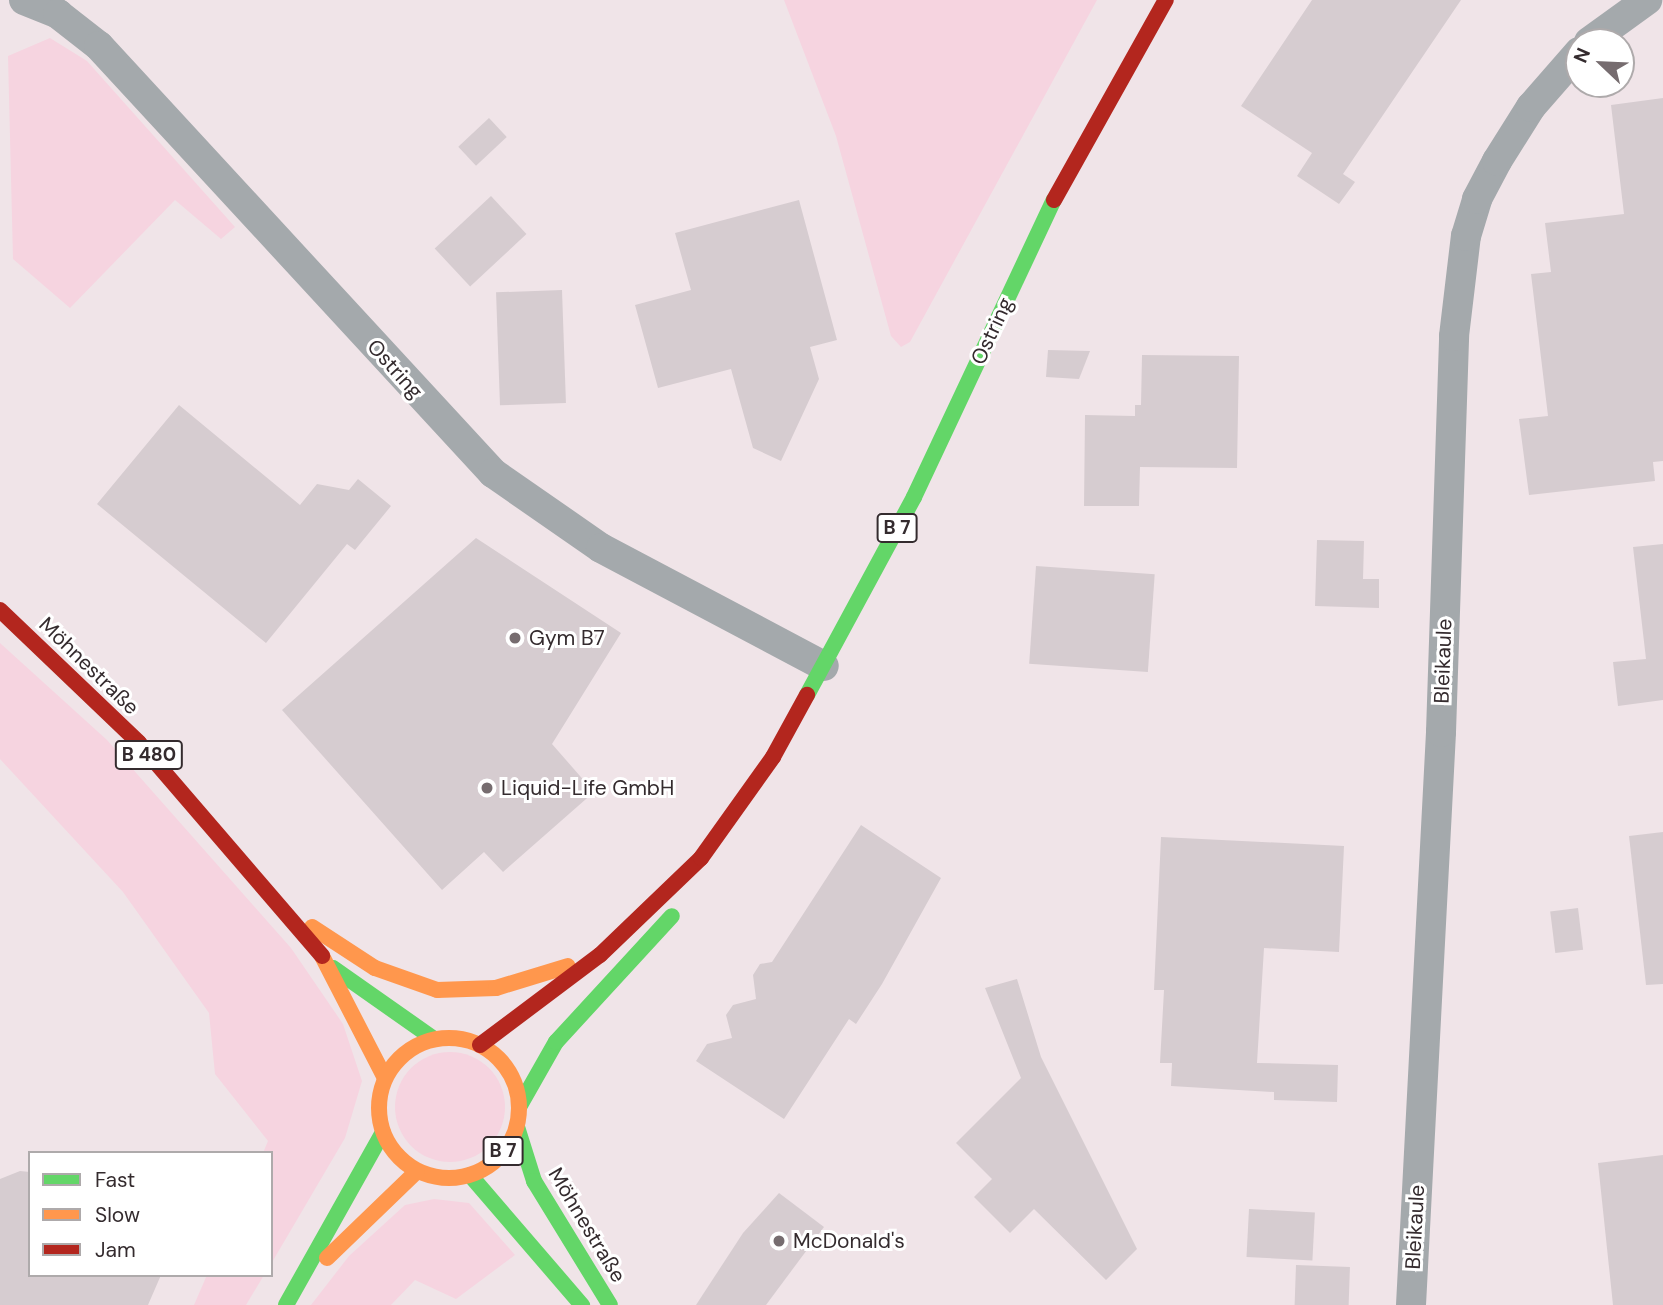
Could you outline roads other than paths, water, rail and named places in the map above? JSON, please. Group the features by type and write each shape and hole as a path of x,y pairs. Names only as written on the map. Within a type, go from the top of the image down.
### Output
{"main road":[{"name":"Ostring","path":"701,858 773,757 824,666 914,497 1063,181 1166,0"},
{"name":"Möhnestraße","path":"0,610 138,743 287,910"},
{"name":"B 7","path":"417,1171 452,1178 470,1175 499,1157 517,1127 519,1107 508,1070 480,1045 600,955 701,858"},
{"name":"B 7","path":"519,1107 556,1042 666,923 701,858"},
{"path":"287,910 375,968 437,990 496,988 600,955"},
{"name":"B 480","path":"287,910 330,966 386,1078"},
{"name":"B 480","path":"330,966 434,1039"},
{"path":"298,1287 417,1171 402,1161 383,1132 380,1096 386,1078 405,1053 434,1039 480,1045"},
{"name":"Möhnestraße","path":"517,1127 534,1181 610,1305"},
{"path":"286,1305 383,1132"},
{"path":"470,1175 582,1305"}],"street":[{"name":"Ostring","path":"24,0 58,14 99,46 493,473 601,548 824,666"},
{"path":"1608,28 1647,0"},
{"name":"Bleikaule","path":"1411,1305 1441,732 1454,336 1466,236 1477,198 1497,162 1531,107 1565,68"}],"place":[{"name":"Gym B7","path":"515,638"},
{"name":"Liquid-Life GmbH","path":"487,788"},
{"name":"McDonald's","path":"779,1241"}]}
